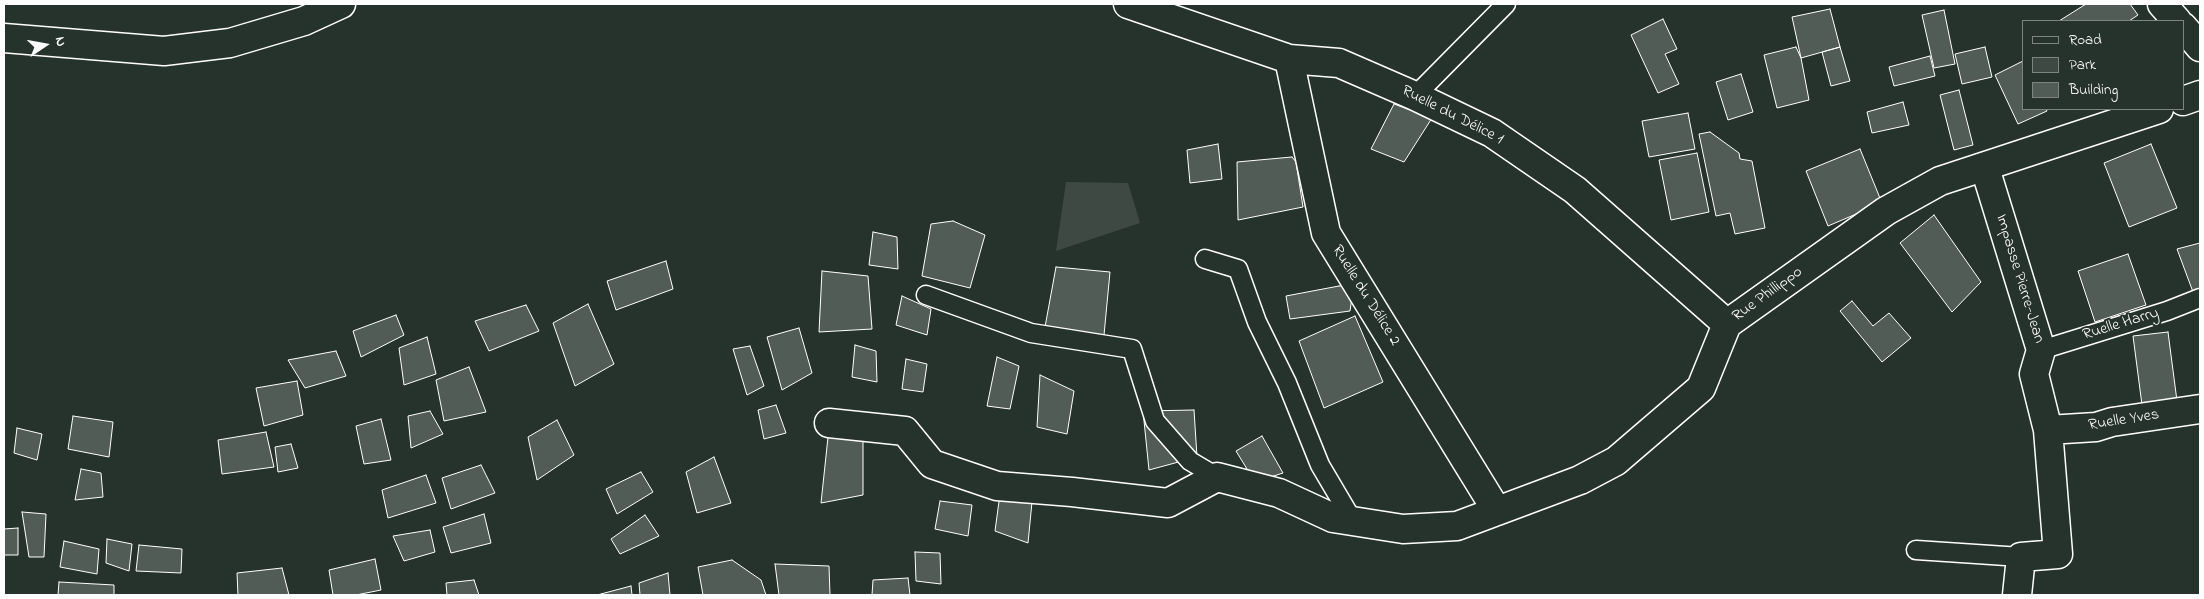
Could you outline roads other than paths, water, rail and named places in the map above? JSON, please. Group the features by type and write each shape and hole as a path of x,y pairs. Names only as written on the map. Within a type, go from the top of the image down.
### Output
{"street":[{"path":"4,38 164,51 230,43 304,20 341,4"},
{"name":"Ruelle du Délice 1","path":"1128,4 1289,59 1339,63 1416,96 1492,134 1575,190 1728,324"},
{"path":"2162,4 2177,20"},
{"path":"2184,28 2200,47"},
{"name":"Ruelle du Délice 2","path":"1289,59 1326,233 1497,511"},
{"path":"2184,101 2200,95"},
{"name":"Rue Phillippo","path":"1217,477 1279,493 1333,518 1403,530 1457,526 1580,480 1616,461 1701,388 1728,324 1886,211 1940,181 1985,168 2156,110"},
{"name":"Impasse Pierre-Jean","path":"1985,168 2041,350 2034,374 2048,430 2058,554 2021,558"},
{"name":"Ruelle Yves","path":"2048,430 2096,427 2112,422 2200,409"},
{"path":"829,423 905,431 932,464 996,486 1072,492 1168,503 1217,477"},
{"path":"2017,595 2021,558"}],"lane":[{"path":"1416,96 1506,4"},
{"path":"1205,259 1238,269 1257,322 1287,383 1320,465 1353,521"},
{"path":"926,295 1031,333 1132,348 1155,421 1190,461 1217,477"},
{"name":"Ruelle Harry","path":"2041,350 2166,311 2200,298"},
{"path":"1916,550 2021,558"}]}
